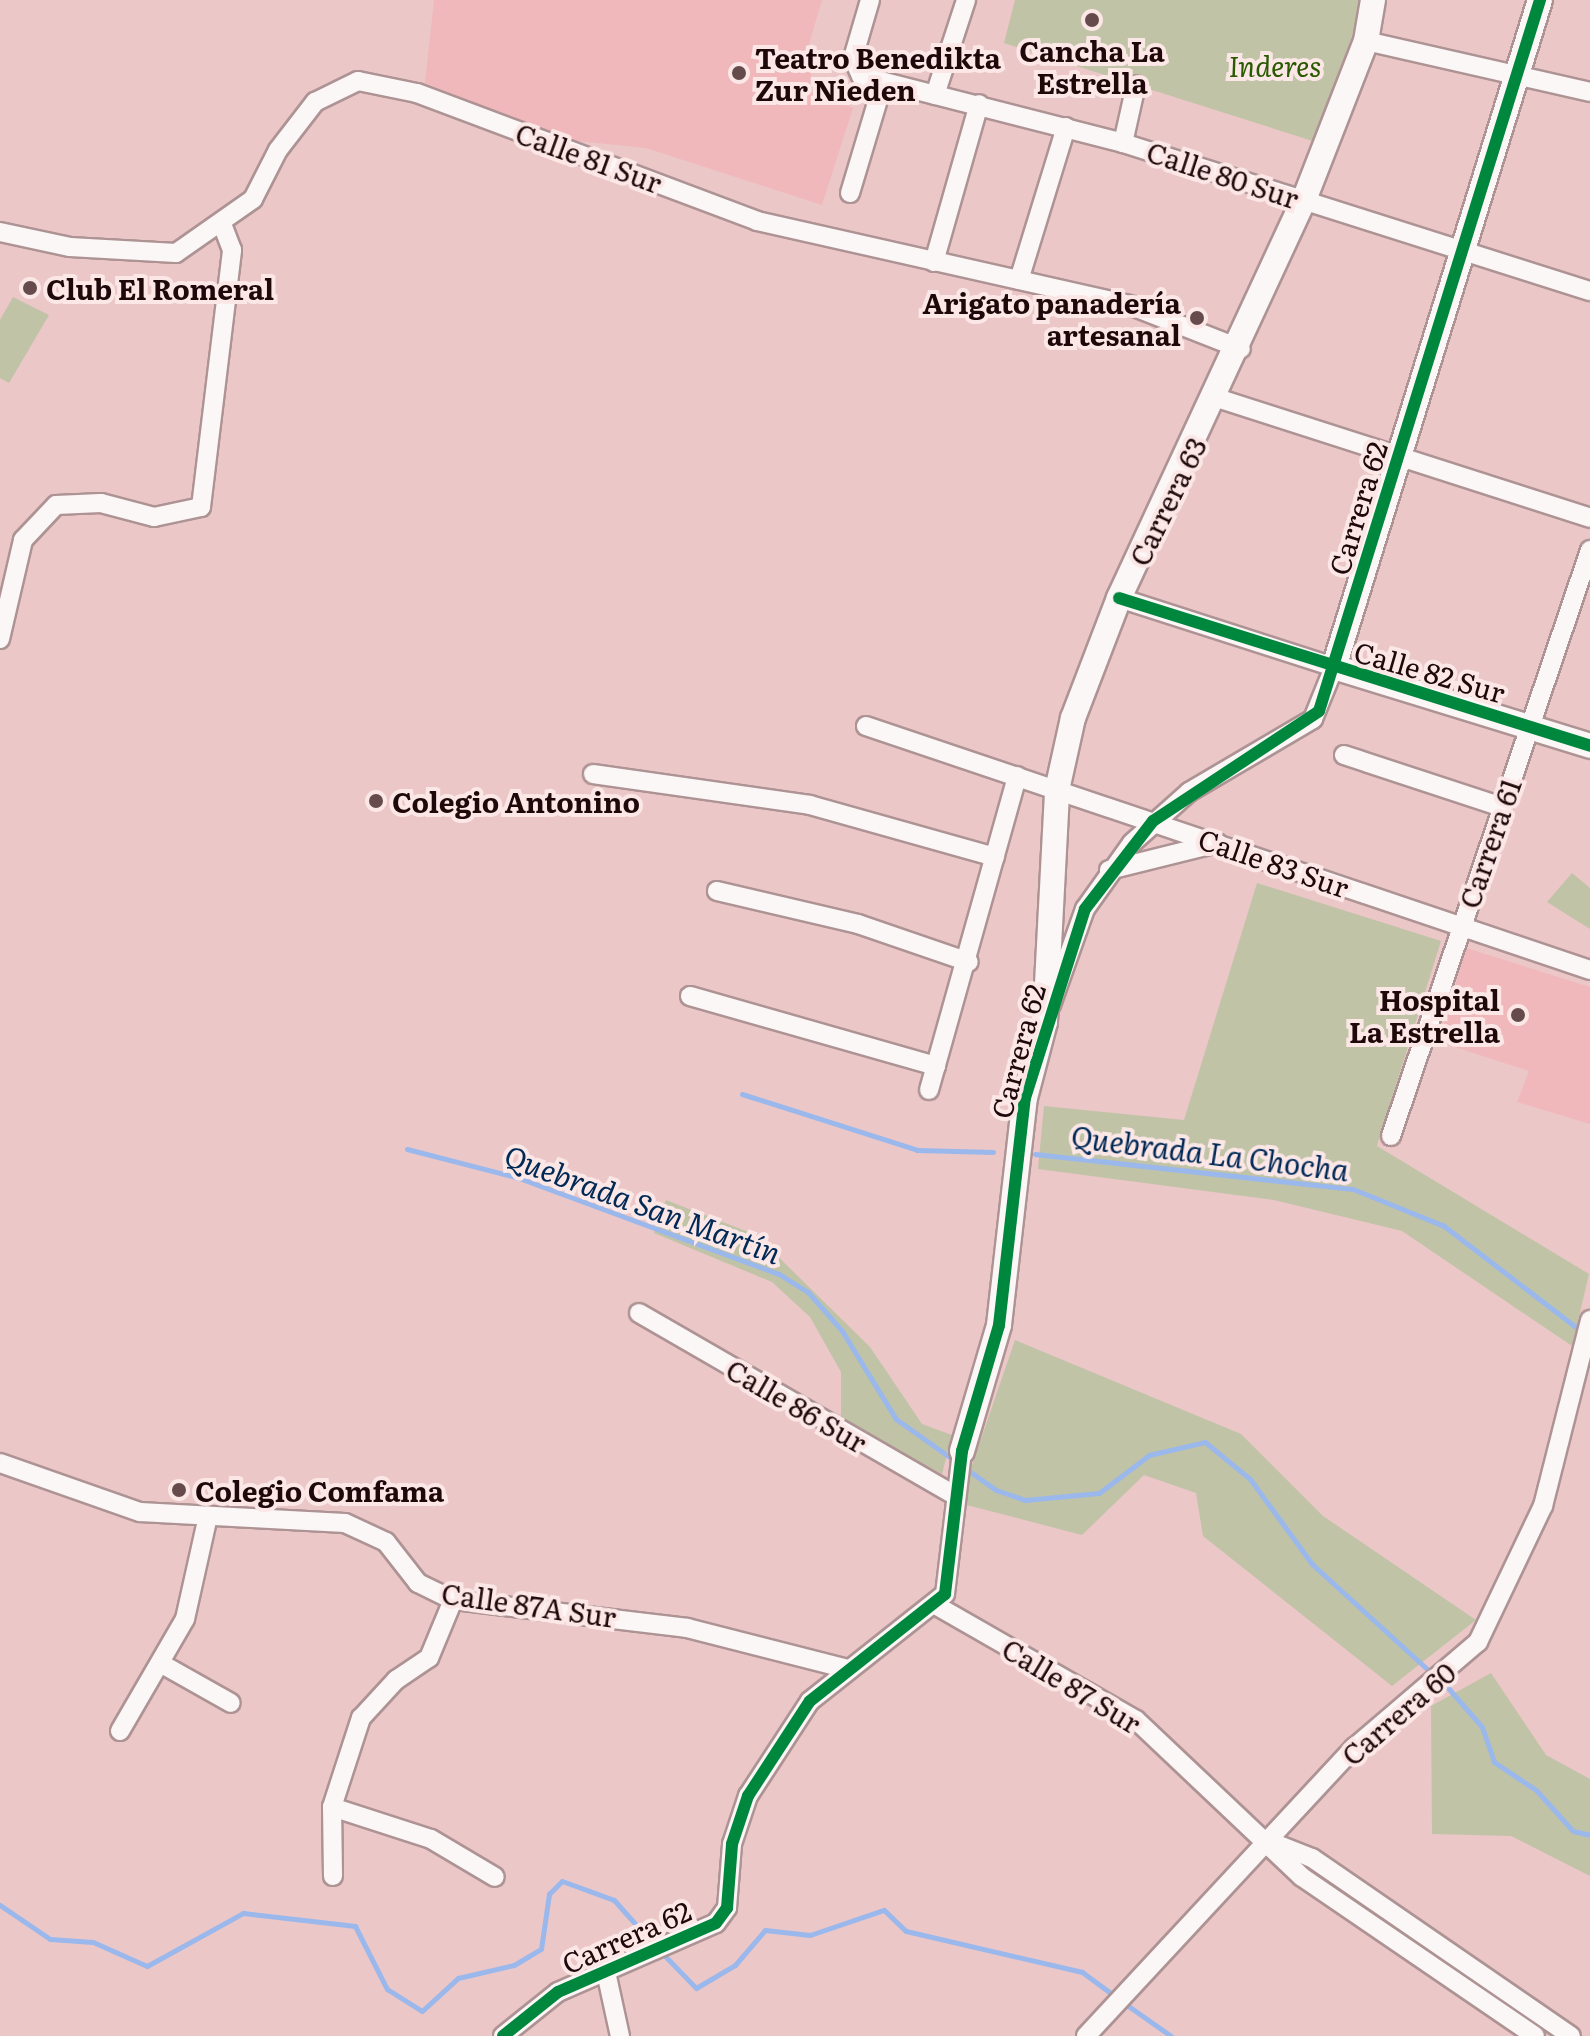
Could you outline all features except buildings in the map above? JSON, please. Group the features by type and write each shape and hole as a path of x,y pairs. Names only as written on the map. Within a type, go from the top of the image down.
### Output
{"street":[{"name":"Calle 80 Sur","path":"870,0 853,69 883,83 979,104 1123,143 1590,291"},
{"path":"935,95 966,0"},
{"name":"Carrera 63","path":"1045,1022 1057,790 1073,718 1119,598 1241,349 1304,200 1366,41 1373,0"},
{"name":"Carrera 62","path":"503,2036 558,1992 716,1923 727,1908 732,1844 748,1796 810,1701 848,1669 937,1606 953,1565 956,1496 962,1451 999,1325 1025,1098 1045,1022 1085,909 1109,870 1153,821 1313,719 1334,667 1514,75 1540,0"},
{"path":"1366,41 1590,92"},
{"name":"Calle 81 Sur","path":"0,232 158,255 223,226 253,199 278,150 315,102 358,81 417,93 757,221 1161,315 1241,349"},
{"path":"850,193 883,83"},
{"path":"1123,143 1136,85"},
{"path":"934,262 979,104"},
{"path":"1019,280 1066,127"},
{"path":"0,639 23,540 56,505 101,503 154,517 201,507 232,250 223,226"},
{"path":"1217,398 1590,518"},
{"name":"Carrera 61","path":"1391,1136 1590,550"},
{"name":"Calle 82 Sur","path":"1119,598 1590,746"},
{"name":"Calle 83 Sur","path":"866,726 1590,970"},
{"path":"1344,755 1502,807"},
{"path":"593,774 810,805 995,857"},
{"path":"929,1090 969,962 1017,776"},
{"path":"1109,870 1218,843"},
{"path":"717,891 858,924 969,962"},
{"path":"690,996 936,1066"},
{"name":"Calle 86 Sur","path":"639,1313 956,1496"},
{"name":"Carrera 60","path":"1086,2036 1355,1747 1452,1665 1491,1622 1528,1545 1590,1320"},
{"name":"Calle 87A Sur","path":"0,1463 140,1512 315,1518 370,1531 418,1583 453,1600 687,1628 848,1669"},
{"path":"120,1731 160,1663 191,1600 208,1516"},
{"path":"333,1876 332,1807 361,1718 396,1680 429,1658 453,1600"},
{"name":"Calle 87 Sur","path":"937,1606 1136,1720 1268,1840 1302,1877 1535,2036"},
{"path":"160,1663 231,1703"},
{"path":"332,1807 431,1839 495,1877"},
{"name":"Calle 87 Sur","path":"1268,1840 1312,1858 1571,2036"},
{"path":"606,1972 620,2036"}],"shaded area":[{"path":"434,0 822,0 807,51 813,63 809,90 853,108 822,205 646,148 567,140 425,83"},
{"name":"Hospital La Estrella","path":"1466,948 1590,987 1590,1124 1517,1102 1529,1071 1439,1042"}],"green space":[{"name":"Inderes","path":"1015,0 1363,0 1319,143 1004,43"},
{"path":"13,297 49,315 9,383 0,378 0,320"},
{"path":"1572,873 1590,888 1590,929 1547,902"},
{"path":"1257,883 1441,941 1377,1146 1589,1274 1572,1346 1402,1231 1274,1200 1038,1169 1044,1106 1184,1120"},
{"path":"666,1200 756,1235 870,1347 922,1424 952,1435 942,1474 841,1420 841,1372 810,1317 772,1282 654,1233"},
{"path":"1015,1340 1241,1434 1323,1516 1476,1620 1392,1686 1203,1536 1196,1493 1144,1475 1082,1535 959,1503"},
{"path":"1491,1673 1546,1755 1590,1779 1590,1876 1511,1836 1432,1834 1431,1706"}],"waterway":[{"name":"Quebrada La Chocha","path":"742,1094 917,1150 993,1152"},
{"name":"Quebrada San Martín","path":"407,1149 519,1178 779,1274 808,1292 842,1331 896,1419 996,1490 1025,1500 1099,1493 1149,1455 1205,1442 1250,1479 1312,1564 1449,1689 1482,1727 1494,1762 1536,1790 1573,1831 1590,1835"},
{"name":"Quebrada La Chocha","path":"1035,1154 1353,1189 1444,1226 1577,1328"},
{"path":"0,1905 50,1939 93,1942 147,1966 243,1913 355,1926 387,1989 422,2011 458,1978 514,1965 541,1949 549,1894 562,1881 614,1900 655,1946"},
{"path":"662,1953 696,1988 735,1965 765,1930 810,1935 884,1910 906,1931 1082,1972 1116,1997"},
{"path":"1124,2003 1171,2036"}],"cycle path":[{"path":"503,2036 558,1992 716,1923 727,1908 732,1844 748,1796 810,1701 945,1594 962,1451 999,1325 1025,1098 1085,909 1153,821 1319,711 1540,0"},
{"path":"1119,598 1590,746"}],"place":[{"name":"Cancha La Estrella","path":"1092,20"},
{"name":"Teatro Benedikta Zur Nieden","path":"739,73"},
{"name":"Club El Romeral","path":"30,288"},
{"name":"Arigato panadería artesanal","path":"1197,318"},
{"name":"Colegio Antonino","path":"376,801"},
{"name":"Hospital La Estrella","path":"1518,1015"},
{"name":"Colegio Comfama","path":"179,1490"}]}
